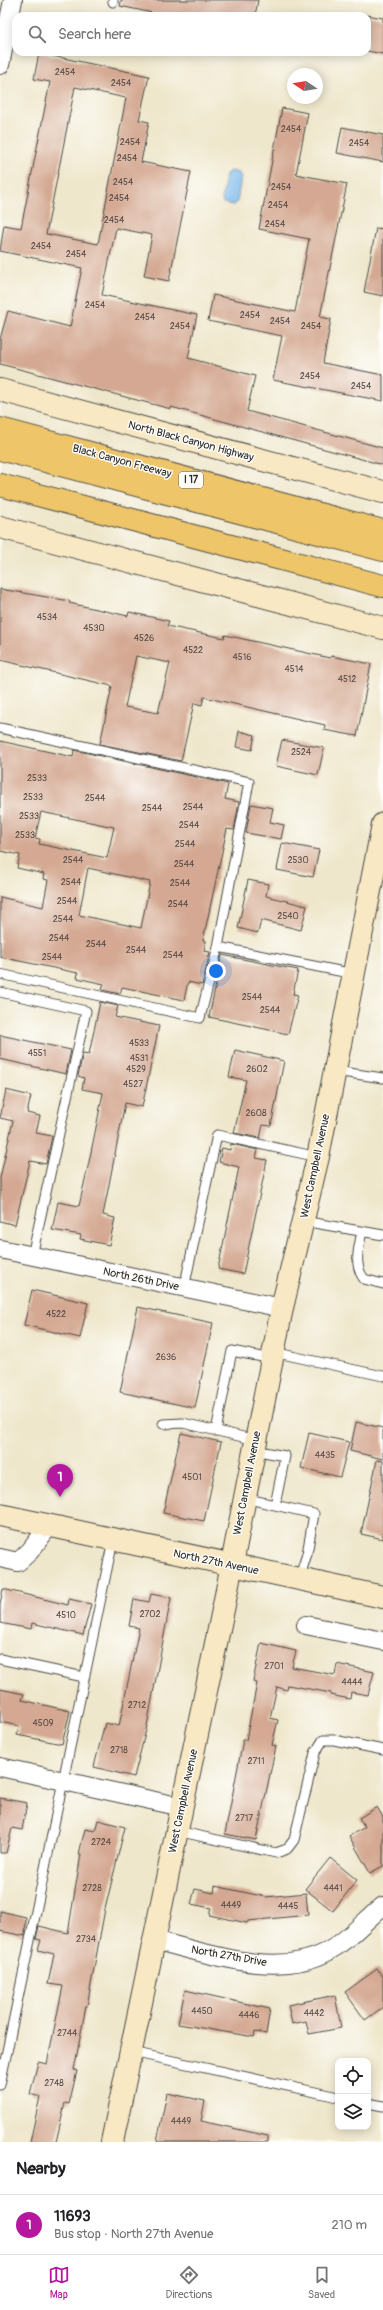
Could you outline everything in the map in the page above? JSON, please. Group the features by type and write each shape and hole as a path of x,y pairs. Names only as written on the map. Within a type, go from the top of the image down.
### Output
{"highway":[{"name":"Black Canyon Freeway","path":"0,429 383,531"},
{"path":"0,449 383,550"},
{"path":"0,464 383,566"},
{"path":"0,485 383,586"}],"street":[{"path":"0,65 13,0"},
{"name":"North Black Canyon Highway","path":"0,390 383,492"},
{"path":"0,527 383,628"},
{"name":"West Campbell Avenue","path":"112,2142 132,2052 232,1565 282,1308 318,1157 354,974 378,877 383,824"},
{"name":"North 26th Drive","path":"0,1249 282,1308"},
{"name":"North 27th Avenue","path":"0,1515 383,1597"},
{"path":"0,1558 18,1562 30,1551 49,1526"},
{"path":"306,1625 383,1642"},
{"path":"0,1767 182,1807"},
{"name":"North 27th Drive","path":"154,1940 261,1964 302,1961 327,1952 352,1936 383,1906"}],"lane":[{"path":"0,728 249,782 218,947 200,1018 0,974"},
{"path":"218,947 354,974"},
{"path":"0,992 86,1011 32,1256"},
{"path":"334,1071 383,1078"},
{"path":"184,1288 217,1135 318,1157"},
{"path":"302,1221 383,1235"},
{"path":"362,1231 357,1263 359,1272 364,1279 383,1284"},
{"path":"216,1431 232,1351 273,1356 383,1376"},
{"path":"163,1424 183,1423 216,1431 285,1456 275,1505"},
{"path":"244,1498 314,1514 307,1554 299,1579"},
{"path":"0,2085 113,1540"},
{"path":"0,1659 84,1676"},
{"path":"177,1831 276,1853 287,1849 294,1840 315,1753 323,1740 334,1740 383,1750"},
{"path":"132,2052 335,2095"},
{"path":"371,2104 383,2106"}],"water":[{"path":"230,171 239,173 241,177 237,203 233,205 223,203 222,199 226,174"}],"building":[{"path":"121,0 258,0 256,12 148,12 120,6"},
{"path":"371,16 383,18 383,54 371,52"},
{"path":"38,56 53,56 149,76 139,120 149,122 141,162 191,172 169,281 144,276 152,235 116,228 102,295 197,315 188,358 255,376 247,411 383,448 383,465 171,407 171,409 0,364 0,339 8,311 70,327 82,268 0,251 4,225 21,228 50,82 34,79","holes":["75,87 126,98 98,244 46,234"]},
{"path":"282,108 308,113 296,174 347,184 320,317 331,319 323,363 383,375 383,401 273,380 282,336 208,321 213,295 295,312 309,239 259,229"},
{"path":"342,127 383,135 383,162 337,153"},
{"path":"376,228 383,229 383,296 364,292"},
{"path":"0,589 70,601 69,603 128,616 129,612 169,621 167,626 224,638 225,635 330,658 331,656 371,664 357,736 324,730 325,725 204,697 202,705 194,703 181,761 100,744 112,686 0,660","holes":["136,656 170,663 158,713 125,707"]},
{"path":"239,731 255,735 252,750 236,747"},
{"path":"282,740 324,748 318,775 276,766"},
{"path":"0,741 73,757 74,750 228,784 225,799 239,802 234,830 227,829 203,940 206,941 204,951 210,952 202,985 188,982 184,1000 122,987 120,994 102,990 104,984 77,978 78,973 0,957 0,897 43,907 48,880 43,879 44,874 17,868 20,855 0,851","holes":["41,812 114,827 107,858 39,844 40,839 35,838","88,868 150,882 141,928 79,915"]},
{"path":"251,804 273,808 270,822 284,825 281,839 246,833"},
{"path":"282,843 319,850 313,877 277,870"},
{"path":"248,880 268,884 266,896 307,906 301,930 261,920 258,933 238,928"},
{"path":"222,955 298,970 293,994 298,995 288,1034 209,1017"},
{"path":"100,1002 118,1006 115,1017 159,1026 142,1107 125,1103 103,1215 115,1218 109,1245 80,1239 81,1235 52,1230 58,1202 79,1206 89,1162 103,1093 82,1089 84,1078 78,1076 83,1053 89,1054"},
{"path":"0,1035 71,1050 66,1074 0,1059"},
{"path":"235,1050 284,1061 271,1126 263,1125 260,1138 234,1133 246,1080 229,1077"},
{"path":"6,1090 31,1096 27,1113 40,1116 36,1133 52,1136 46,1164 30,1161 15,1225 0,1221 0,1178 13,1121 0,1118"},
{"path":"231,1144 258,1150 256,1158 267,1160 243,1274 218,1269 239,1167 219,1162 222,1148 230,1150"},
{"path":"32,1290 88,1303 80,1338 24,1325"},
{"path":"138,1307 213,1323 195,1408 120,1392"},
{"path":"356,1422 383,1428 383,1459 350,1451"},
{"path":"181,1433 221,1442 204,1521 163,1513"},
{"path":"309,1433 349,1442 340,1477 301,1468"},
{"path":"377,1460 383,1461 383,1539 361,1534"},
{"path":"3,1589 68,1605 69,1599 91,1604 83,1635 32,1623 31,1629 0,1623 0,1604"},
{"path":"151,1594 171,1598 147,1726 134,1777 94,1767 105,1723 119,1726 139,1628 129,1626 134,1599 149,1602"},
{"path":"261,1643 296,1651 292,1667 335,1675 337,1664 374,1672 368,1695 351,1692 350,1699 330,1695 331,1693 288,1685 287,1690 277,1687 270,1718 278,1720 272,1745 276,1746 256,1840 225,1834 243,1740 246,1740 257,1683 253,1681"},
{"path":"0,1689 24,1694 22,1700 70,1711 62,1744 17,1735 19,1726 0,1722"},
{"path":"0,1798 27,1803 22,1830 12,1828 6,1853 0,1853"},
{"path":"377,1807 383,1817 383,1866 370,1873 349,1836 365,1827 359,1818"},
{"path":"98,1820 125,1827 105,1909 74,2070 77,2071 69,2104 65,2103 56,2142 30,2142 40,2097 30,2094 38,2062 47,2064 63,1986 48,1984 54,1954 38,1950 41,1940 36,1939 39,1926 68,1933 81,1854 79,1854 85,1829 95,1831"},
{"path":"330,1858 357,1880 333,1911 305,1889"},
{"path":"215,1886 266,1897 306,1893 308,1915 248,1921 247,1923 209,1915 211,1908 191,1904 195,1889 214,1893"},
{"path":"0,1911 26,1917 25,1936 0,1931"},
{"path":"377,1969 383,1977 383,2007 365,2020 345,1992"},
{"path":"185,1990 270,2009 266,2034 255,2032 254,2037 178,2024"},
{"path":"335,1995 341,2028 309,2034 306,2021 292,2024 288,2005"},
{"path":"167,2093 205,2101 201,2121 268,2136 268,2142 157,2142"}],"place":[{"name":"11693","path":"60,1497"}]}
